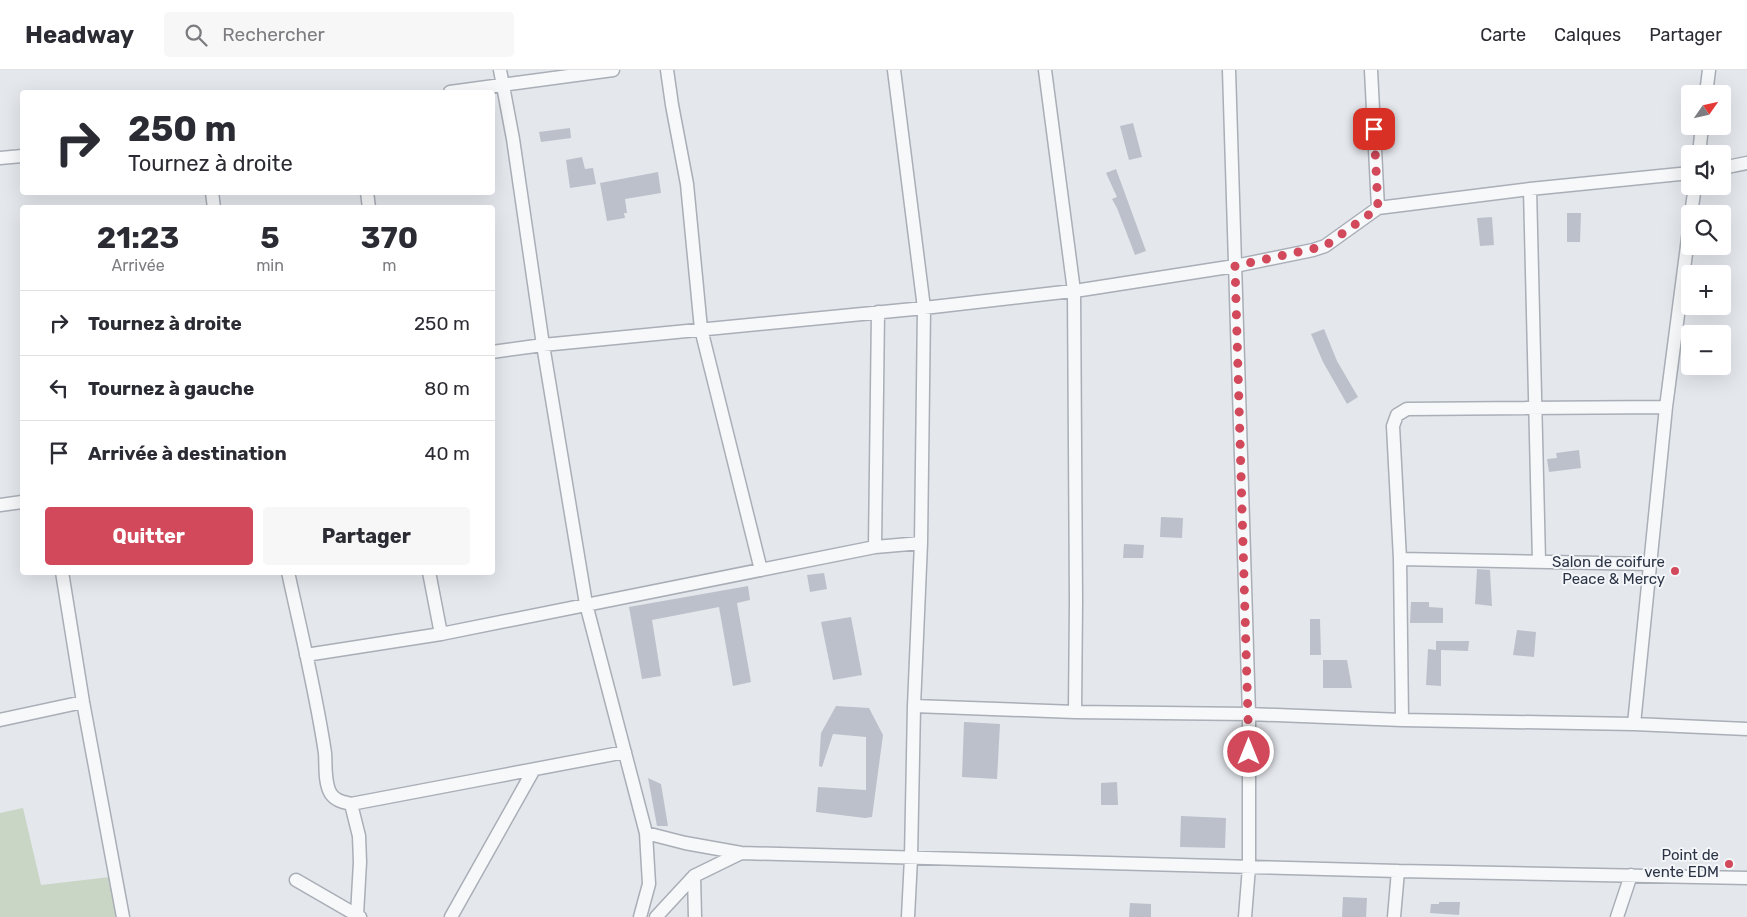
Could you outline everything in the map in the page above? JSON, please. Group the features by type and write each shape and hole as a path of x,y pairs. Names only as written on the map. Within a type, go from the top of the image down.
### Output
{"street":[{"path":"500,70 513,139 543,345 586,604 646,833 649,884 640,917"},
{"path":"465,90 613,70"},
{"path":"667,70 687,184 701,329 761,570"},
{"path":"894,70 924,308 921,543 908,917"},
{"path":"1045,70 1074,290 1075,712"},
{"path":"1229,70 1249,714 1249,867 1245,917"},
{"path":"1371,70 1378,208"},
{"path":"1707,85 1709,70"},
{"path":"0,158 20,156"},
{"path":"1731,166 1747,163"},
{"path":"495,352 543,345 924,308 1074,290 1235,266 1325,246 1378,208 1530,188 1681,174"},
{"path":"1530,188 1539,561"},
{"path":"1634,724 1666,407 1686,255"},
{"path":"875,547 878,312"},
{"path":"1402,720 1400,559 1393,426 1397,415 1406,409 1666,407"},
{"path":"0,505 20,502"},
{"path":"306,655 442,634 875,547 921,543"},
{"path":"1400,559 1650,564"},
{"path":"62,575 83,702 123,917"},
{"path":"289,575 319,716 327,768 327,784 331,794 339,801 351,804 451,784 533,771 625,752"},
{"path":"430,575 442,634"},
{"path":"0,720 83,702"},
{"path":"914,706 1075,712 1249,714 1402,720 1634,724 1747,729"},
{"path":"451,917 533,771"},
{"path":"296,880 359,916 359,836 351,804"},
{"path":"646,833 685,843 741,853 1398,871 1747,878"},
{"path":"656,917 694,876 741,853"},
{"path":"1394,917 1398,871"},
{"path":"1617,917 1631,875"},
{"path":"694,876 695,917"}],"green space":[{"path":"23,808 41,885 110,877 118,917 0,917 0,813"}],"building":[{"path":"1133,123 1142,157 1129,160 1120,126"},
{"path":"570,128 571,138 541,142 539,132"},
{"path":"582,157 585,169 593,168 596,184 570,188 566,160"},
{"path":"1116,169 1146,251 1135,255 1112,199 1117,197 1106,173"},
{"path":"658,172 661,193 625,199 627,213 624,213 625,218 607,221 600,183"},
{"path":"1567,213 1581,213 1580,242 1567,242"},
{"path":"1492,217 1494,245 1480,246 1477,218"},
{"path":"1324,329 1337,361 1358,397 1347,404 1323,362 1311,334"},
{"path":"1579,450 1581,468 1549,472 1547,459 1557,458 1556,453"},
{"path":"1161,517 1183,518 1182,538 1160,537"},
{"path":"1124,544 1144,545 1143,558 1123,558"},
{"path":"1477,569 1490,570 1492,606 1475,604"},
{"path":"824,573 827,589 810,592 807,575"},
{"path":"748,586 750,600 737,603 751,682 733,686 719,607 652,620 661,676 642,679 629,607"},
{"path":"1411,602 1429,602 1429,607 1443,608 1443,623 1410,623"},
{"path":"851,617 862,675 833,680 821,622"},
{"path":"1310,619 1320,619 1321,655 1310,655"},
{"path":"1517,630 1536,632 1534,657 1513,655"},
{"path":"1436,641 1469,641 1468,651 1441,650 1441,686 1426,685 1428,649 1436,650"},
{"path":"1323,660 1347,660 1352,688 1323,688"},
{"path":"836,706 869,708 883,735 872,817 865,818 816,812 818,787 866,790 866,737 833,734 822,767 819,766 821,733"},
{"path":"964,722 1000,724 997,779 962,777"},
{"path":"648,778 661,784 668,826 657,826"},
{"path":"1117,782 1118,805 1101,805 1101,783"},
{"path":"1181,816 1226,818 1225,848 1180,847"},
{"path":"1343,897 1367,898 1366,917 1342,917"},
{"path":"1439,902 1460,902 1459,915 1430,913 1431,904 1439,904"},
{"path":"1130,903 1151,904 1151,917 1129,917"}],"place":[{"name":"Salon de coifure Peace & Mercy","path":"1675,571"},
{"name":"Point de vente EDM","path":"1729,864"}],"route":[{"path":"1249,752 1235,266 1325,246 1378,208 1374,129"}]}
